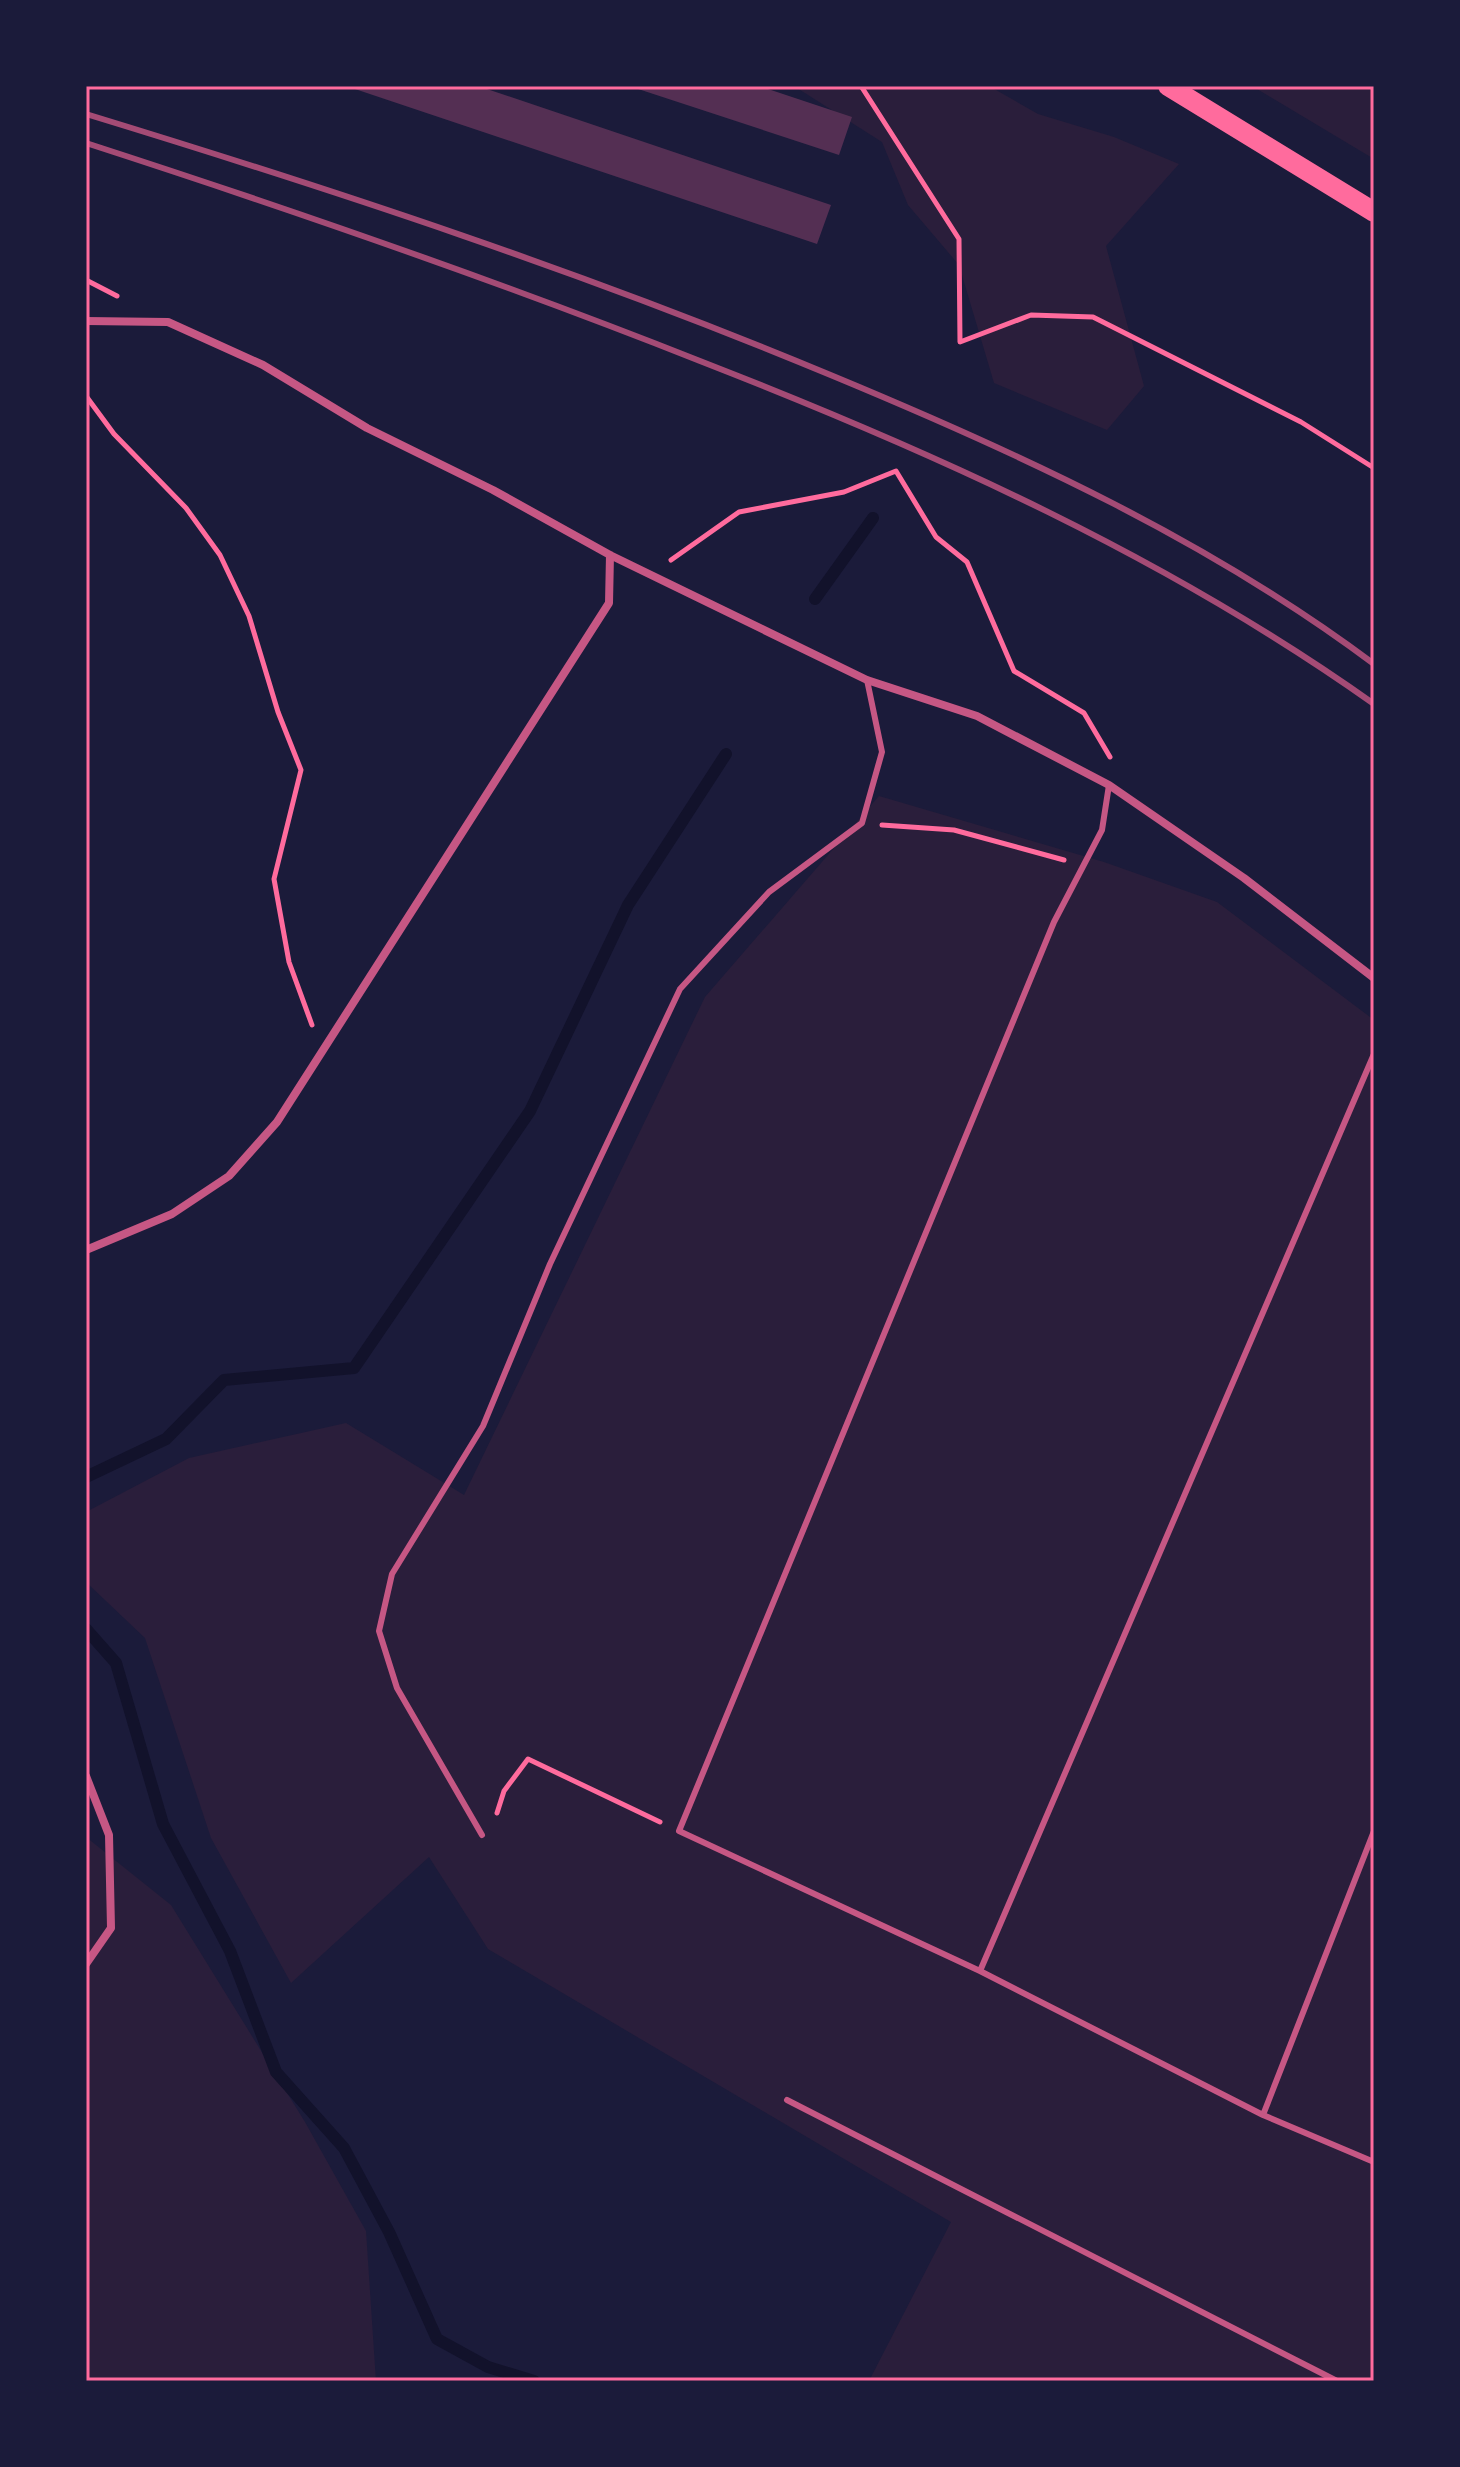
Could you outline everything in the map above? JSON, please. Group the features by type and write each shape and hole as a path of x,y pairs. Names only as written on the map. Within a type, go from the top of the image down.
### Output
{"main road":[{"path":"1168,86 1374,212"}],"street":[{"path":"86,321 168,322 263,365 367,428 493,490 651,575 867,680 977,716 1109,785 1244,878 1374,978"},
{"path":"86,1250 172,1214 229,1176 277,1122 609,603 610,555"},
{"path":"86,1776 109,1835 111,1928 86,1964"}],"lane":[{"path":"482,1835 397,1688 379,1631 392,1574 483,1426 550,1264 680,989 769,892 862,823 882,752 867,680"},
{"path":"1109,785 1102,830 1054,922 679,1831 980,1971 1263,2115 1374,2162"},
{"path":"980,1971 1374,1054"},
{"path":"1263,2115 1374,1831"},
{"path":"787,2100 1337,2381"}],"path":[{"path":"861,86 959,239 960,342 1031,315 1093,317 1301,422 1374,468"},
{"path":"86,396 114,434 186,508 220,555 249,616 278,712 301,770 274,879 289,962 310,1015 318,1057"},
{"path":"651,575 739,512 844,492 896,471 936,537 967,562 1014,671 1084,713 1110,757 1109,785"},
{"path":"862,823 954,830 1084,865"},
{"path":"482,1835 494,1820 504,1791 528,1759 679,1831"}],"shaded area":[{"path":"794,86 989,86 1038,114 1114,137 1179,164 1106,246 1144,386 1107,430 994,383 959,265 908,205 882,142"},
{"path":"1252,86 1374,86 1374,159"},
{"path":"879,796 1104,862 1217,902 1374,1020 1374,2381 869,2381 951,2222 488,1949 429,1857 291,1983 211,1838 145,1638 86,1582 86,1512 189,1458 346,1423 464,1495 705,997"},
{"path":"86,1837 171,1905 305,2122 366,2231 376,2381 86,2381"}],"building":[{"path":"346,86 478,86 831,205 817,244"},
{"path":"629,86 759,86 852,117 839,155"}],"waterway":[{"path":"815,599 873,518"},
{"path":"86,1477 166,1439 224,1380 354,1368 530,1111 628,905 726,754"},
{"path":"86,1629 116,1663 163,1824 230,1951 276,2072 344,2148 389,2232 437,2339 488,2367 534,2381"}],"railway":[{"path":"86,114 275,173 556,269 741,339 903,406 1044,469 1180,539 1247,578 1374,664"},
{"path":"86,143 472,275 624,331 876,433 962,471 1132,555 1215,601 1374,704"}]}
